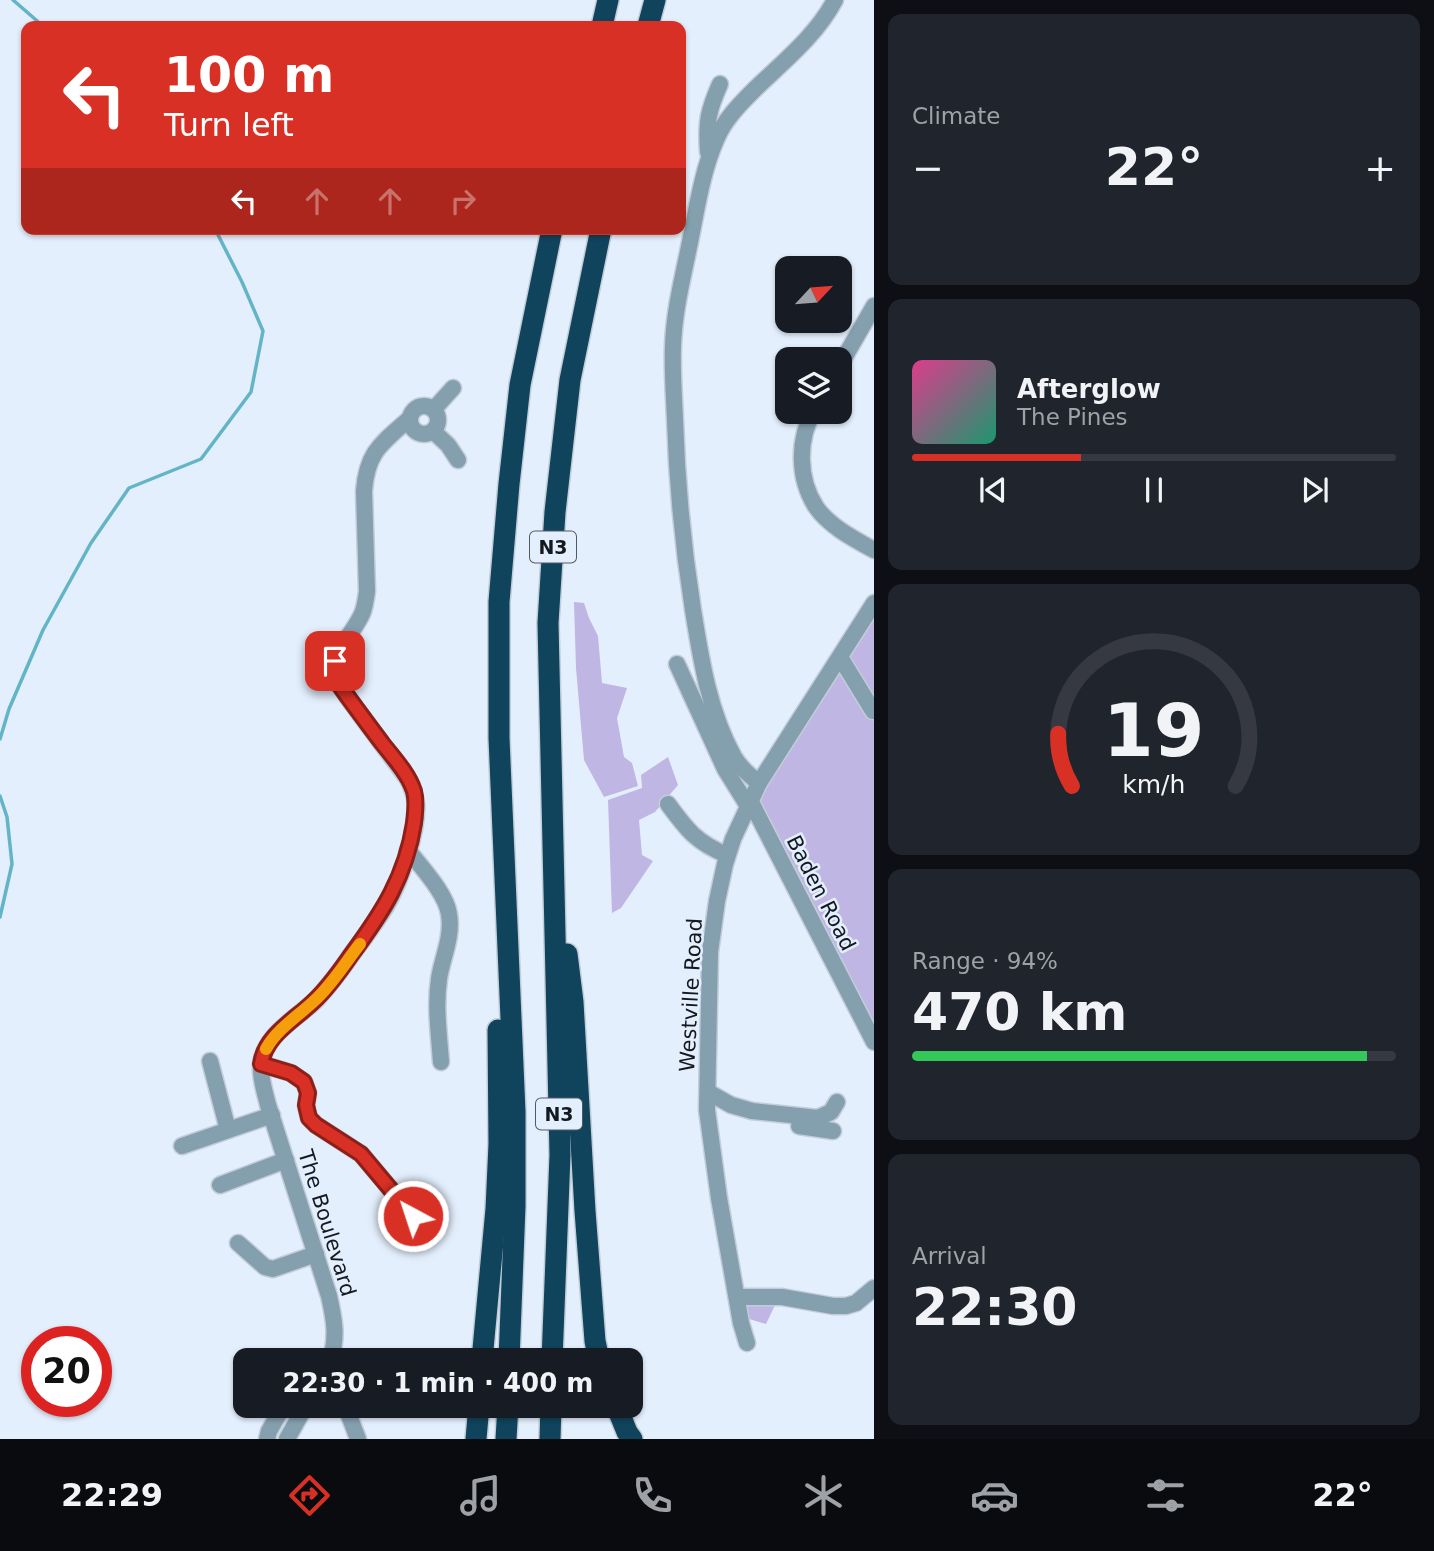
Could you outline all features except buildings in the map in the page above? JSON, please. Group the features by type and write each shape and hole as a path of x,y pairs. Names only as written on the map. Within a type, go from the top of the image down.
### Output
{"highway":[{"path":"603,21 608,0"},
{"path":"649,21 654,0"},
{"name":"N3","path":"510,1348 516,1206 515,1112 499,738 499,602 520,385 551,235"},
{"name":"N3","path":"552,1348 560,1155 548,623 555,512 570,380 600,235"},
{"path":"554,869 573,1002 596,1348"},
{"path":"483,1348 496,1209 499,1144 498,1023 508,926"},
{"path":"476,1439 478,1418"},
{"path":"506,1439 507,1418"},
{"path":"550,1439 551,1418"},
{"path":"621,1418 632,1439"}],"street":[{"path":"759,783 748,775 735,759 716,717 698,640 684,554 676,447 673,345 677,303 700,190 717,136 738,106 820,25 835,0"},
{"path":"709,157 707,120 720,84"},
{"path":"850,347 874,306"},
{"path":"434,409 453,388"},
{"path":"421,405 434,409 438,422 433,431 425,434 412,426 412,411 421,405"},
{"path":"807,424 802,441 801,463 807,486 817,507 832,523 874,550"},
{"path":"412,426 389,437 374,453 365,476 367,592 364,611 338,651 335,673 346,695 402,768 414,792 416,807 412,838 401,874 387,904 335,977 315,1000 271,1039 261,1064 291,1073 304,1082 308,1093 306,1105 309,1118 361,1154 413,1216"},
{"path":"433,431 448,445 458,460"},
{"name":"Westville Road","path":"747,1343 719,1198 707,1110 710,952 717,901 727,855 759,783 874,603"},
{"path":"840,657 873,711"},
{"name":"Baden Road","path":"677,664 725,769 749,803 874,1042"},
{"path":"667,804 698,840 708,848 727,855"},
{"path":"408,850 429,877 449,912 447,953 438,994 441,1062"},
{"path":"210,1060 228,1130"},
{"name":"The Boulevard","path":"261,1064 261,1077 272,1115 330,1296 335,1326 334,1348"},
{"path":"708,1092 731,1105 751,1111 818,1118 831,1112 837,1102"},
{"path":"707,1110 833,1132"},
{"path":"182,1146 272,1115"},
{"path":"220,1185 286,1160"},
{"path":"238,1243 265,1267 273,1269 316,1254"},
{"path":"737,1297 782,1297 846,1306 856,1303 874,1288"},
{"path":"267,1439 276,1418"},
{"path":"287,1439 299,1418"},
{"path":"350,1418 358,1439"}],"shaded area":[{"path":"574,602 584,603 598,636 602,683 627,688 617,718 624,757 632,763 638,786 604,797 584,760 576,668"},
{"path":"874,608 874,1040 753,800"},
{"path":"668,757 678,785 655,812 639,820 642,855 653,861 621,908 612,913 608,800 642,788 641,775"},
{"path":"745,1303 776,1303 766,1324 746,1318"}],"waterway":[{"path":"13,0 37,21"},
{"path":"0,739 9,709 43,630 91,543 129,488 201,459 251,392 263,331 218,235"},
{"path":"0,796 7,817 12,864 0,917"}],"slow traffic":[{"path":"266,1049 271,1039 315,1000 360,944"}],"route":[{"path":"335,661 338,683 402,768 414,792 416,807 412,838 401,874 387,904 325,989 271,1039 261,1064 291,1073 304,1082 308,1093 306,1105 309,1118 361,1154 413,1216"}]}
